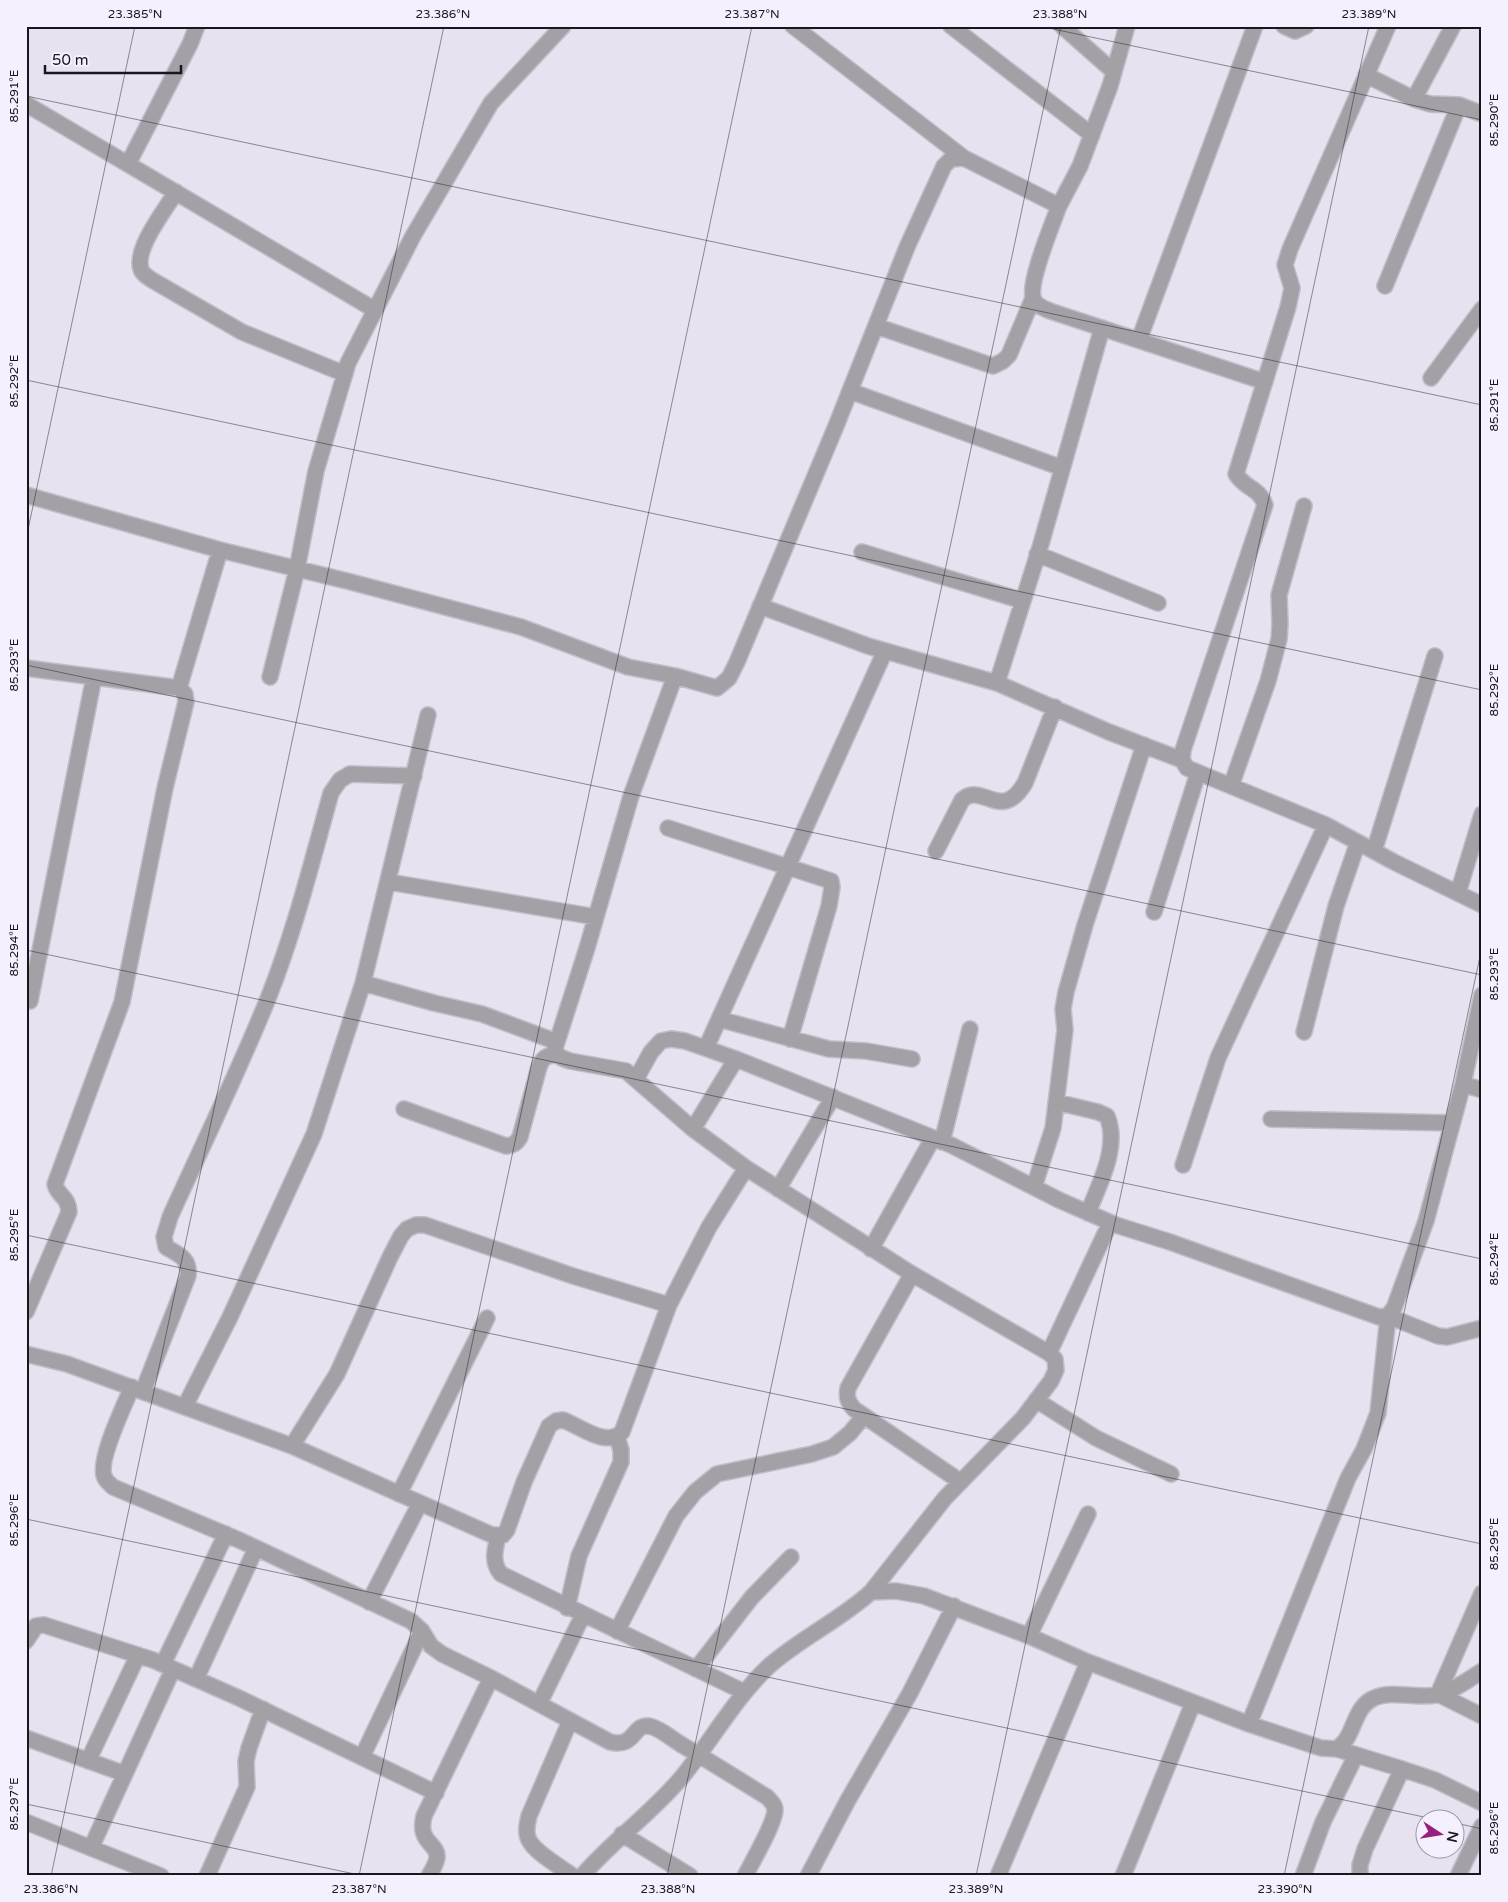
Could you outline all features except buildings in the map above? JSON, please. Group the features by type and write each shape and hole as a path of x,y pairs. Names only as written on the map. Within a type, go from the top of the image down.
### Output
{"street":[{"path":"128,164 190,44 196,26"},
{"path":"270,677 297,569 316,471 348,363 413,236 491,103 563,26"},
{"path":"793,26 964,158 1059,206"},
{"path":"951,26 1092,136"},
{"path":"1062,26 1114,72"},
{"path":"1127,26 1114,72 1092,136 1080,166 1059,206 1038,268 1032,290 1033,298 1038,306 1050,311 1265,382"},
{"path":"1139,340 1255,26"},
{"path":"1284,26 1295,31 1306,26"},
{"path":"1182,760 1183,750 1265,505 1262,496 1256,490 1241,482 1236,474 1286,315 1292,288 1285,265 1290,249 1388,26"},
{"path":"1414,99 1454,26"},
{"path":"1366,75 1414,99 1430,104 1459,105 1482,114"},
{"path":"26,104 375,310"},
{"path":"1385,286 1459,105"},
{"path":"26,495 220,550 521,627 628,667 675,676 717,688 729,678 733,670 850,391 907,247 944,166 951,159 964,158"},
{"path":"176,192 143,246 139,260 141,271 152,280 242,332 345,374"},
{"path":"876,326 993,366 1003,361 1009,355 1033,298"},
{"path":"1431,378 1482,309"},
{"path":"997,683 1037,554 1102,328"},
{"path":"850,391 1062,468"},
{"path":"1231,786 1268,681 1279,639 1279,595 1304,506"},
{"path":"179,688 220,550"},
{"path":"862,552 1022,601"},
{"path":"1037,554 1158,603"},
{"path":"760,606 885,651 997,683 1055,707 1182,760 1187,768 1198,773 1326,825 1482,905"},
{"path":"706,1048 885,651"},
{"path":"1374,851 1435,656"},
{"path":"26,668 179,688 185,694 186,702 165,788 122,1002 57,1177 56,1189 66,1199 69,1212 26,1312"},
{"path":"30,1001 94,676"},
{"path":"404,1109 506,1146 512,1146 517,1143 539,1066 543,1058 557,1048 631,796 675,676"},
{"path":"936,852 962,800 968,795 974,794 999,802 1008,801 1019,794 1055,707"},
{"path":"185,1406 230,1317 314,1134 363,983 428,715"},
{"path":"1034,1187 1050,1140 1065,1030 1063,1009 1066,992 1085,925 1144,745"},
{"path":"1154,912 1198,773"},
{"path":"414,776 350,774 340,780 331,793 292,932 269,995 170,1217 164,1237 166,1247 184,1258 189,1267 188,1276 137,1389 105,1451 102,1469 104,1478 113,1487 128,1494 226,1534 411,1620 422,1631 431,1646 442,1654 492,1678 610,1742 620,1744 627,1742 641,1727 648,1726 657,1729 767,1797 772,1802 775,1811 771,1824 745,1876"},
{"path":"1458,893 1482,814"},
{"path":"1184,1165 1218,1058 1326,825"},
{"path":"668,828 823,877 830,881 832,887 829,906 790,1039"},
{"path":"1304,1032 1336,906 1358,842"},
{"path":"388,882 596,917"},
{"path":"363,983 434,1004 482,1014 557,1048 570,1061 626,1070 693,1129 746,1168 912,1274 1049,1353 1055,1359 1056,1370 1051,1381 1023,1418 945,1498 871,1592 846,1612 792,1647 769,1667 744,1692 681,1778 622,1834 582,1876"},
{"path":"1249,1724 1348,1478 1374,1428 1378,1414 1388,1316 1400,1296 1426,1222 1463,1084 1482,995"},
{"path":"719,1019 829,1049 866,1051 912,1059"},
{"path":"871,1248 937,1140 970,1029"},
{"path":"636,1079 651,1052 661,1041 671,1038 685,1041 833,1097 937,1140 1110,1223 1170,1242 1365,1313 1379,1317 1388,1316 1438,1336 1447,1337 1482,1328"},
{"path":"693,1129 736,1059"},
{"path":"1463,1084 1482,1090"},
{"path":"778,1189 833,1097"},
{"path":"1056,1102 1098,1112 1107,1116 1110,1124 1112,1135 1109,1154 1088,1213"},
{"path":"1272,1120 1452,1124"},
{"path":"617,1437 627,1423 669,1305 709,1227 746,1168"},
{"path":"1049,1353 1110,1223"},
{"path":"292,1446 337,1374 401,1236 407,1229 416,1225 425,1225 573,1276 669,1305"},
{"path":"912,1274 848,1388 846,1395 848,1402 854,1409 961,1482"},
{"path":"399,1494 487,1318"},
{"path":"26,1354 67,1364 292,1446 498,1536 503,1535 507,1530 524,1482 549,1426 556,1421 563,1420 603,1438 617,1437"},
{"path":"1036,1400 1096,1438 1171,1474"},
{"path":"617,1631 676,1516 695,1492 717,1474 812,1454 833,1447 850,1433 864,1416"},
{"path":"567,1608 579,1556 621,1462 621,1450 617,1437"},
{"path":"369,1602 420,1503"},
{"path":"1029,1636 1088,1514"},
{"path":"91,1848 125,1774 168,1666 226,1534"},
{"path":"498,1536 494,1562 501,1574 567,1608 744,1692"},
{"path":"196,1679 256,1548"},
{"path":"696,1669 752,1596 791,1557"},
{"path":"871,1592 896,1591 924,1596 954,1606 1088,1662 1249,1724 1321,1748 1337,1749 1435,1780 1482,1803"},
{"path":"1438,1694 1482,1593"},
{"path":"808,1876 848,1800 910,1693 954,1606"},
{"path":"539,1704 583,1615"},
{"path":"26,1641 36,1626 44,1625 168,1666 436,1793"},
{"path":"362,1757 422,1631"},
{"path":"88,1761 138,1655"},
{"path":"998,1876 1088,1662"},
{"path":"1337,1749 1346,1740 1361,1708 1372,1699 1384,1696 1438,1694 1482,1672"},
{"path":"429,1876 437,1857 436,1852 423,1834 424,1816 492,1678"},
{"path":"1438,1694 1482,1716"},
{"path":"1123,1876 1193,1703"},
{"path":"207,1876 247,1786 246,1761 263,1710"},
{"path":"570,1721 529,1816 527,1828 528,1839 534,1848 573,1876"},
{"path":"26,1738 125,1774"},
{"path":"1303,1876 1323,1822 1356,1755"},
{"path":"1360,1876 1360,1865 1365,1850 1402,1769"},
{"path":"26,1822 161,1876"},
{"path":"1458,1876 1482,1826"},
{"path":"622,1834 690,1876"}]}
